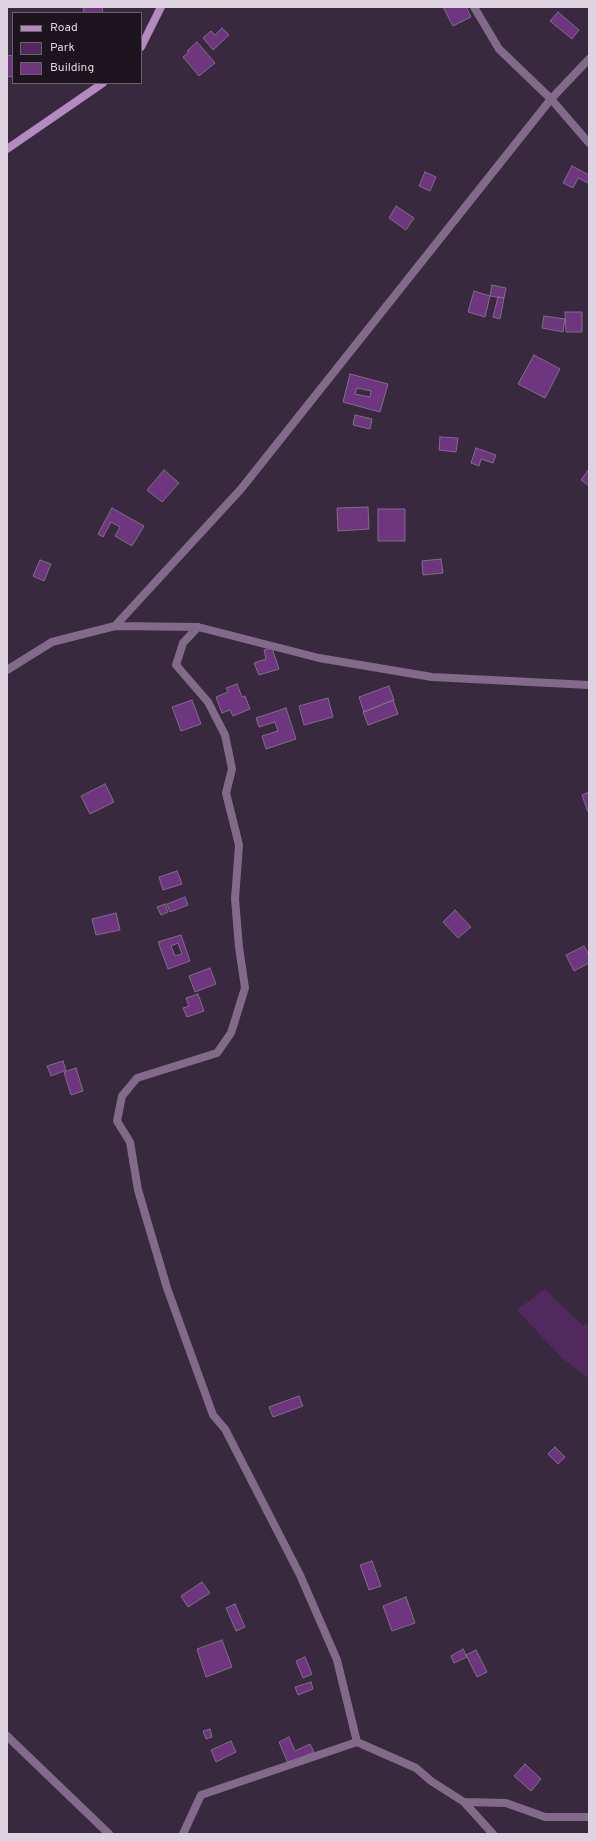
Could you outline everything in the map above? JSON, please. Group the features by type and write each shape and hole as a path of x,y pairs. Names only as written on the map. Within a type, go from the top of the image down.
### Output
{"street":[{"path":"142,45 161,7"},
{"path":"474,7 499,49 551,99 589,143"},
{"path":"115,626 241,489 551,99 589,59"},
{"path":"7,149 102,84"},
{"path":"7,670 52,642 115,626 198,627 319,658 432,677 589,685"},
{"path":"198,627 183,643 176,666 208,702 225,735 232,769 226,793 239,845 235,899 239,947 245,988 231,1033 217,1053 137,1078 122,1096 117,1120 130,1142 138,1190 167,1288 213,1415 225,1429 300,1575 337,1660 357,1742"},
{"path":"7,1736 110,1834"},
{"path":"183,1834 201,1795 357,1742 416,1768 431,1781 464,1802 494,1834"},
{"path":"464,1802 506,1803 545,1817 589,1817"}],"green space":[{"path":"545,1289 583,1326 589,1323 589,1379 561,1357 517,1310"}],"building":[{"path":"83,7 102,7 103,12 84,12"},
{"path":"443,7 466,7 471,17 453,26"},
{"path":"558,12 579,30 572,39 550,21"},
{"path":"222,28 229,35 213,50 203,38 211,31 215,35"},
{"path":"197,42 215,63 199,76 183,57"},
{"path":"7,55 12,56 12,77 7,76"},
{"path":"572,166 589,175 588,183 578,178 573,188 563,183"},
{"path":"425,172 436,177 430,191 419,186"},
{"path":"396,206 414,218 406,230 389,218"},
{"path":"492,285 506,288 504,298 490,296"},
{"path":"474,291 490,296 485,317 468,312"},
{"path":"498,297 504,298 500,319 493,317"},
{"path":"565,312 582,312 582,332 566,332"},
{"path":"544,316 565,319 563,332 542,328"},
{"path":"534,355 560,369 545,398 518,384"},
{"path":"350,374 388,384 380,412 343,402","holes":["357,388 371,391 370,397 355,394"]},
{"path":"355,415 372,419 370,429 353,425"},
{"path":"440,437 458,438 456,452 439,450"},
{"path":"476,448 496,455 493,463 481,459 479,466 471,463"},
{"path":"589,469 589,486 581,480"},
{"path":"164,470 179,483 162,502 147,490"},
{"path":"368,507 369,529 338,531 337,508"},
{"path":"112,508 144,526 132,546 115,536 120,527 111,522 103,537 98,534"},
{"path":"378,509 405,509 405,541 378,541"},
{"path":"441,559 443,573 423,575 422,561"},
{"path":"40,560 51,564 44,581 33,576"},
{"path":"272,648 279,669 259,675 254,663 266,659 264,650"},
{"path":"237,684 242,697 245,696 250,709 233,716 230,710 222,713 216,697 228,692 226,688"},
{"path":"389,686 394,700 364,712 359,697"},
{"path":"328,698 333,717 304,725 299,706"},
{"path":"192,700 201,724 181,731 172,707"},
{"path":"393,700 398,714 368,725 363,712"},
{"path":"286,708 296,739 266,749 262,736 278,731 275,722 259,727 256,718"},
{"path":"105,784 114,802 90,814 81,796"},
{"path":"589,792 589,811 588,812 582,795"},
{"path":"177,871 182,884 163,890 159,877"},
{"path":"185,897 188,905 170,912 167,904"},
{"path":"165,904 168,912 161,915 157,907"},
{"path":"455,910 471,927 458,938 443,922"},
{"path":"116,913 120,930 96,935 92,919"},
{"path":"181,935 190,961 168,969 158,942","holes":["178,943 182,954 175,956 171,946"]},
{"path":"584,946 589,955 589,963 574,971 566,955"},
{"path":"210,968 216,984 195,992 189,976"},
{"path":"198,994 204,1011 187,1017 183,1008 189,1006 186,998"},
{"path":"63,1061 66,1070 51,1076 47,1066"},
{"path":"76,1068 83,1091 71,1095 64,1072"},
{"path":"299,1396 303,1406 273,1417 269,1407"},
{"path":"555,1447 565,1457 558,1464 548,1454"},
{"path":"372,1561 381,1586 369,1590 360,1565"},
{"path":"202,1582 210,1593 188,1607 181,1596"},
{"path":"406,1597 415,1623 392,1631 383,1606"},
{"path":"235,1604 245,1627 236,1631 226,1608"},
{"path":"222,1640 232,1667 206,1677 197,1649"},
{"path":"463,1649 467,1657 454,1663 451,1656"},
{"path":"476,1650 487,1672 477,1677 466,1655"},
{"path":"305,1657 312,1674 303,1678 296,1661"},
{"path":"311,1682 313,1689 298,1695 295,1687"},
{"path":"210,1729 212,1737 206,1739 203,1731"},
{"path":"289,1737 295,1751 310,1744 314,1752 288,1763 279,1742"},
{"path":"231,1741 236,1752 216,1762 211,1750"},
{"path":"525,1764 541,1779 531,1791 514,1776"}]}
